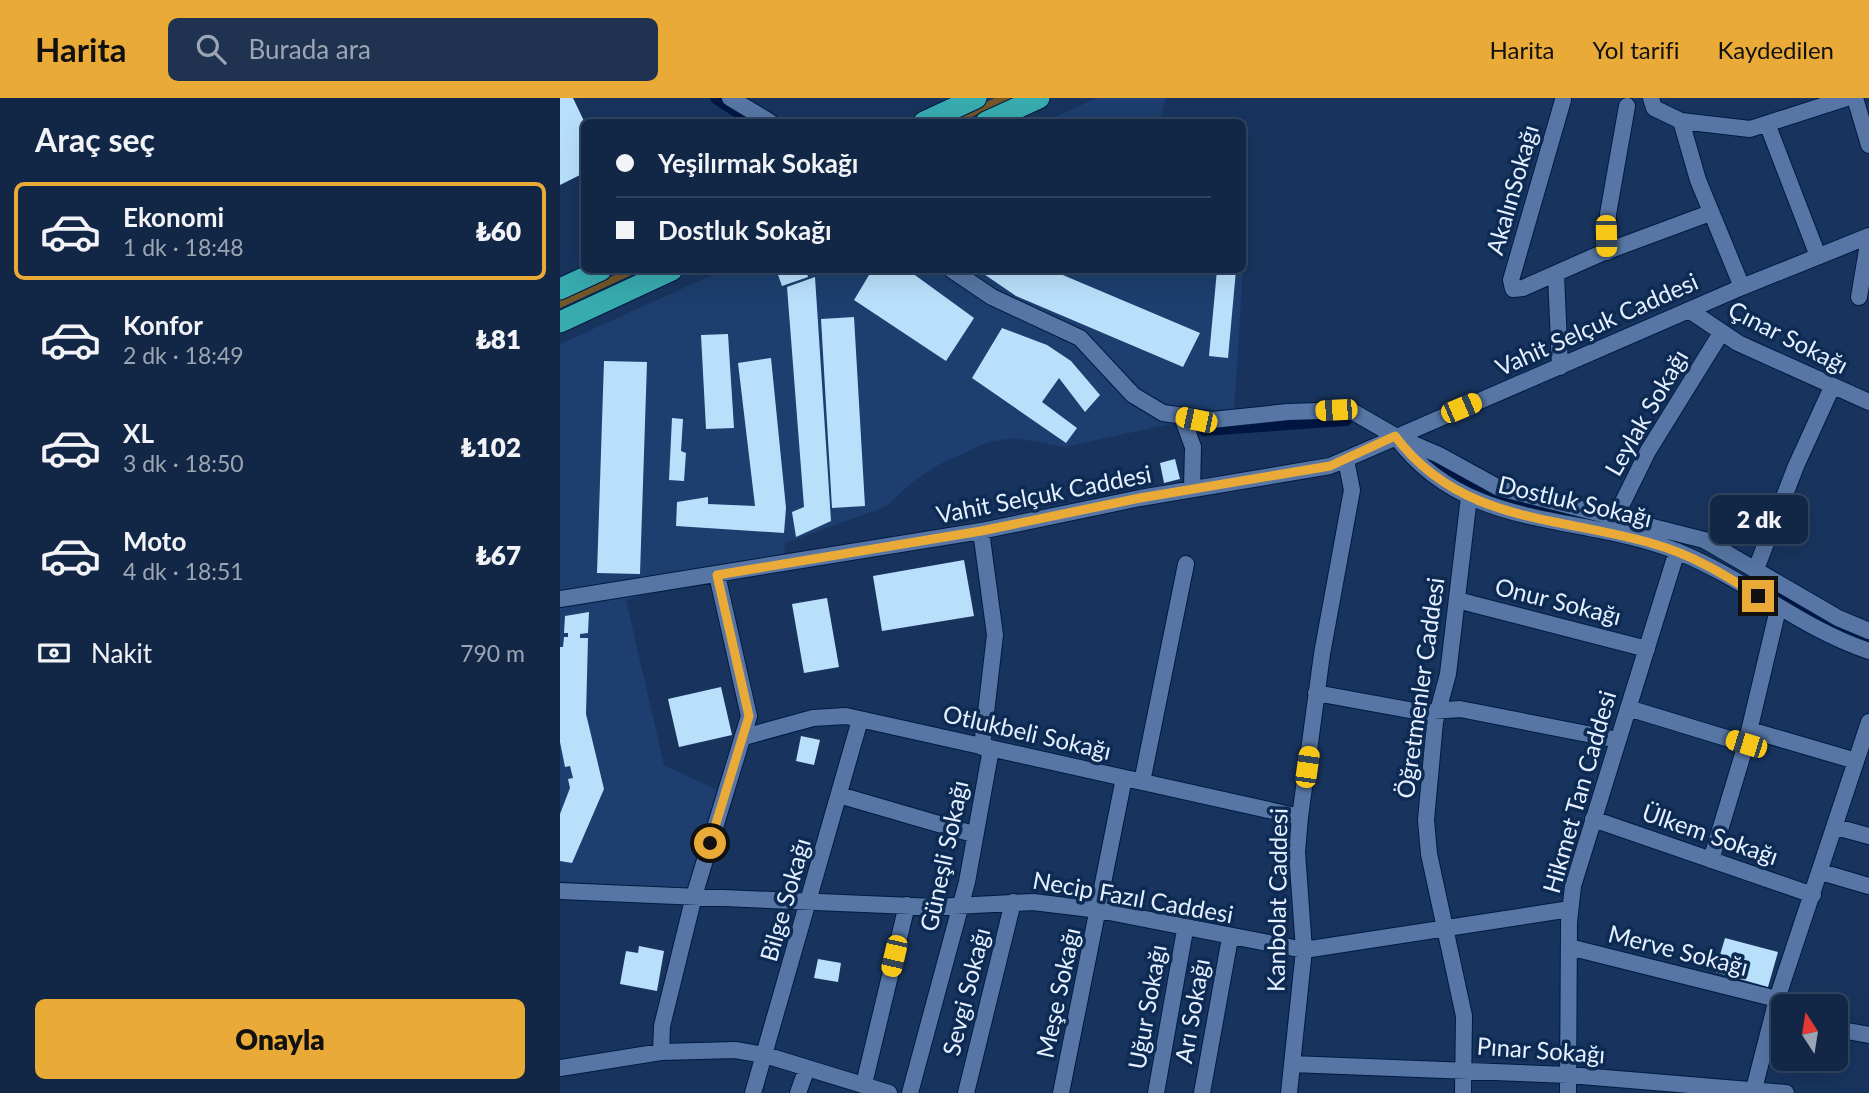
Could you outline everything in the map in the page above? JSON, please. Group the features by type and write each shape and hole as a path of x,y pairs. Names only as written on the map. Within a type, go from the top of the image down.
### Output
{"highway":[{"path":"930,119 976,98"},
{"path":"992,119 1038,98"},
{"path":"560,289 594,273"},
{"path":"560,322 666,273"}],"street":[{"path":"730,98 765,119"},
{"path":"1651,98 1654,108 1681,121 1739,129 1768,125 1847,98"},
{"path":"1855,98 1869,145"},
{"name":"AkalınSokağı","path":"1563,100 1510,286 1518,289 1607,251 1710,213"},
{"path":"1607,251 1608,214 1627,106"},
{"path":"1681,121 1710,213 1742,287"},
{"path":"1768,125 1818,256"},
{"path":"1858,298 1869,237"},
{"name":"Vahit Selçuk Caddesi","path":"560,599 981,531 1346,460 1395,436 1742,287 1869,237"},
{"name":"Dostluk Sokağı","path":"956,273 992,297 1069,331 1091,348 1145,405 1182,417 1212,420 1288,412 1350,410 1395,436 1439,455 1499,488 1704,540 1838,618 1869,631"},
{"path":"1556,275 1560,367"},
{"name":"Çınar Sokağı","path":"1689,310 1721,332 1832,387 1869,402"},
{"name":"Leylak Sokağı","path":"1615,518 1644,458 1721,332"},
{"path":"1756,569 1796,466 1832,387"},
{"path":"1182,417 1193,447 1192,489"},
{"name":"Dostluk Sokağı","path":"1395,436 1417,462 1469,496 1505,512 1577,526 1677,551 1720,572 1778,609 1841,641 1869,651"},
{"name":"Kanbolat Caddesi","path":"1289,1093 1304,950 1297,852 1300,817 1316,693 1352,491 1346,460"},
{"name":"Öğretmenler Caddesi","path":"1463,1093 1464,1016 1444,928 1426,820 1438,710 1448,674 1469,496"},
{"name":"Güneşli Sokağı","path":"910,1093 961,906 986,748 996,635 981,531"},
{"name":"Hikmet Tan Caddesi","path":"1568,1093 1570,909 1593,820 1677,551"},
{"path":"1142,782 1186,564"},
{"path":"661,1052 662,1026 694,896 749,716 717,575"},
{"name":"Onur Sokağı","path":"1457,600 1647,649"},
{"path":"1711,860 1748,737 1778,609"},
{"path":"1316,693 1408,710 1460,709 1618,740"},
{"path":"1628,708 1748,737 1861,758"},
{"name":"Otlukbeli Sokağı","path":"744,737 825,716 860,720 1300,817"},
{"name":"Bilge Sokağı","path":"753,1093 860,720"},
{"path":"1779,994 1861,758 1869,722"},
{"name":"Meşe Sokağı","path":"1061,1093 1124,778"},
{"path":"839,795 973,834"},
{"name":"Ülkem Sokağı","path":"1593,820 1813,895"},
{"path":"1836,827 1869,836"},
{"path":"1821,872 1869,886"},
{"name":"Necip Fazıl Caddesi","path":"561,896 694,896 961,906 1013,902 1099,911 1185,930 1304,950 1570,909"},
{"name":"Sevgi Sokağı","path":"966,1093 1013,902"},
{"path":"864,1084 907,905"},
{"name":"Uğur Sokağı","path":"1156,1093 1185,930"},
{"name":"Arı Sokağı","path":"1202,1093 1230,938"},
{"name":"Merve Sokağı","path":"1569,947 1771,998"},
{"path":"1848,1031 1869,1035"},
{"path":"1754,1091 1771,1036"},
{"path":"560,1068 661,1052 707,1049 765,1055 885,1092"},
{"name":"Pınar Sokağı","path":"1292,1064 1569,1075 1786,1093"},
{"path":"798,1093 807,1068"}],"shaded area":[{"path":"995,98 1013,98 967,119 950,119"},
{"path":"1097,98 1166,98 1160,119 1051,119"},
{"path":"619,273 636,273 560,308 560,300"},
{"path":"716,273 1243,273 1234,410 1065,447 1014,438 988,442 938,465 914,481 885,507 785,543 784,554 626,600 664,765 719,791 690,891 560,881 560,344"}],"building":[{"path":"560,98 573,98 583,119 581,174 560,185"},
{"path":"777,273 807,273 808,277 782,286"},
{"path":"870,273 912,273 974,318 946,361 854,300"},
{"path":"982,273 1058,273 1200,333 1183,367 1016,296"},
{"path":"1217,273 1236,273 1228,358 1209,356"},
{"path":"815,277 831,521 796,537 792,512 804,507 787,287"},
{"path":"854,317 865,506 832,508 821,319"},
{"path":"1002,328 1047,345 1071,361 1100,395 1085,412 1059,378 1042,402 1077,428 1066,443 972,378"},
{"path":"728,334 734,428 706,429 701,335"},
{"path":"771,358 786,508 784,533 676,526 677,502 708,497 708,504 755,506 738,363"},
{"path":"604,361 647,362 640,574 597,573"},
{"path":"672,418 683,419 681,451 686,453 684,481 669,480"},
{"path":"1175,459 1180,479 1164,483 1160,463"},
{"path":"964,560 974,616 882,631 873,576"},
{"path":"827,598 839,667 804,673 792,604"},
{"path":"589,612 588,633 580,634 580,638 588,638 586,714 604,789 572,863 560,861 560,814 570,788 568,779 573,778 570,766 565,767 560,742 560,647 563,647 564,637 568,637 568,633 564,633 565,616"},
{"path":"721,687 732,735 679,747 668,699"},
{"path":"801,736 820,740 814,765 796,761"},
{"path":"1725,938 1778,952 1768,987 1715,972"},
{"path":"639,946 664,951 657,991 620,984 626,951 638,953"},
{"path":"818,959 841,963 838,982 814,978"}],"waterway":[{"path":"716,98 748,119"},
{"path":"1204,430 1346,420"},
{"path":"1430,459 1493,495 1572,515"},
{"path":"1759,581 1842,631 1869,641"}],"route":[{"path":"710,843 749,716 717,575 981,531 1140,498 1330,466 1395,436 1417,462 1486,505 1505,512 1577,526 1677,551 1701,561 1758,596"}]}
